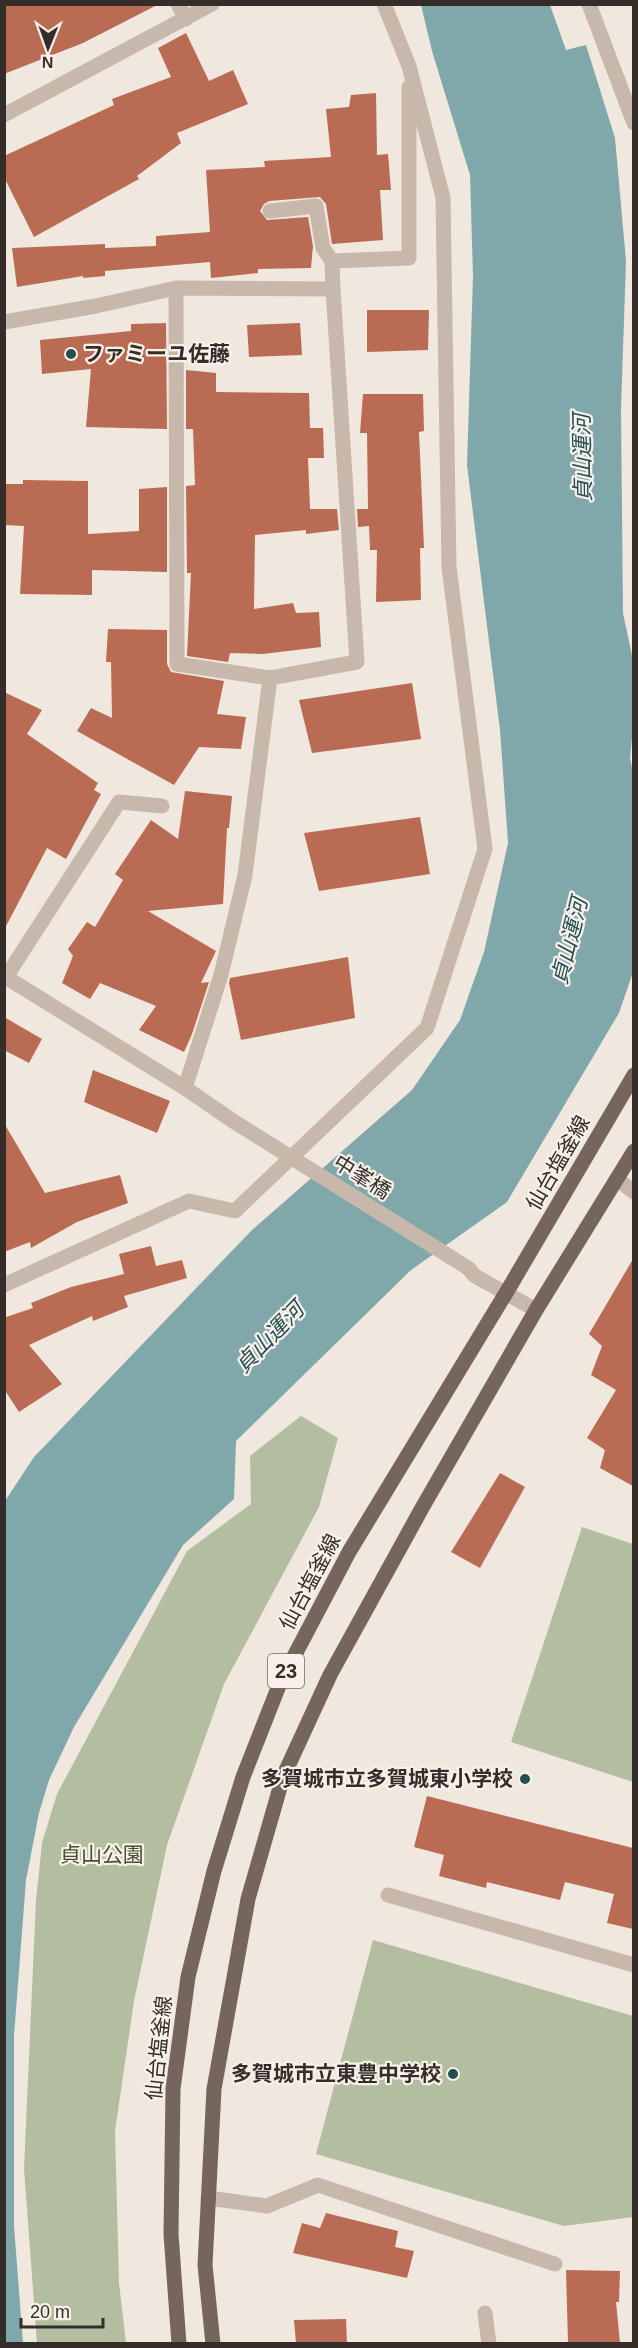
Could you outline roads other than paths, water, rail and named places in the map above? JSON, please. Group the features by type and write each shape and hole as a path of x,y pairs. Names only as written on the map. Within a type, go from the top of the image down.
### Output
{"main road":[{"name":"仙台塩釜線","path":"179,2343 171,2234 173,2089 188,1977 214,1871 240,1787 280,1683 349,1552 506,1293 633,1075"},
{"name":"23","path":"213,2343 205,2265 214,2089 248,1899 283,1777 330,1675 428,1498 536,1310 633,1151"}],"street":[{"path":"178,4 186,20"},
{"path":"6,112 186,20 212,4"},
{"path":"4,1286 189,1201 234,1211 427,1028 485,849 448,567 443,198 409,66 384,4"},
{"path":"589,4 633,123"},
{"path":"332,261 409,258 409,66"},
{"path":"176,288 177,664 270,678 357,662 332,261 323,248 316,206 270,211"},
{"path":"4,322 96,306 176,288 333,289"},
{"path":"185,1088 221,975 245,875 270,678"},
{"path":"5,977 119,802 162,806"},
{"name":"中峯橋","path":"5,977 185,1088 233,1121 468,1268 475,1276 536,1310"},
{"path":"616,1179 633,1192"},
{"path":"388,1895 633,1965"},
{"path":"208,2198 267,2206 318,2185 555,2264"},
{"path":"485,2313 489,2343"}],"water":[{"name":"貞山運河","path":"421,5 550,5 566,50 586,45 615,138 626,261 621,409 623,613 634,665 634,717 630,758 634,778 633,972 619,1013 507,1202 411,1270 236,1441 234,1499 183,1545 74,1727 49,1780 39,1813 26,1880 14,2036 14,2226 23,2343 5,2344 5,1501 34,1457 252,1230 412,1090 460,1020 484,952 508,843 500,730 467,465 473,276 470,175 432,51"}],"place":[{"name":"ファミーユ佐藤","path":"71,354"},
{"name":"多賀城市立多賀城東小学校","path":"525,1779"},
{"name":"多賀城市立東豊中学校","path":"453,2074"}],"park label":[{"name":"貞山公園","path":"102,1855"}]}
